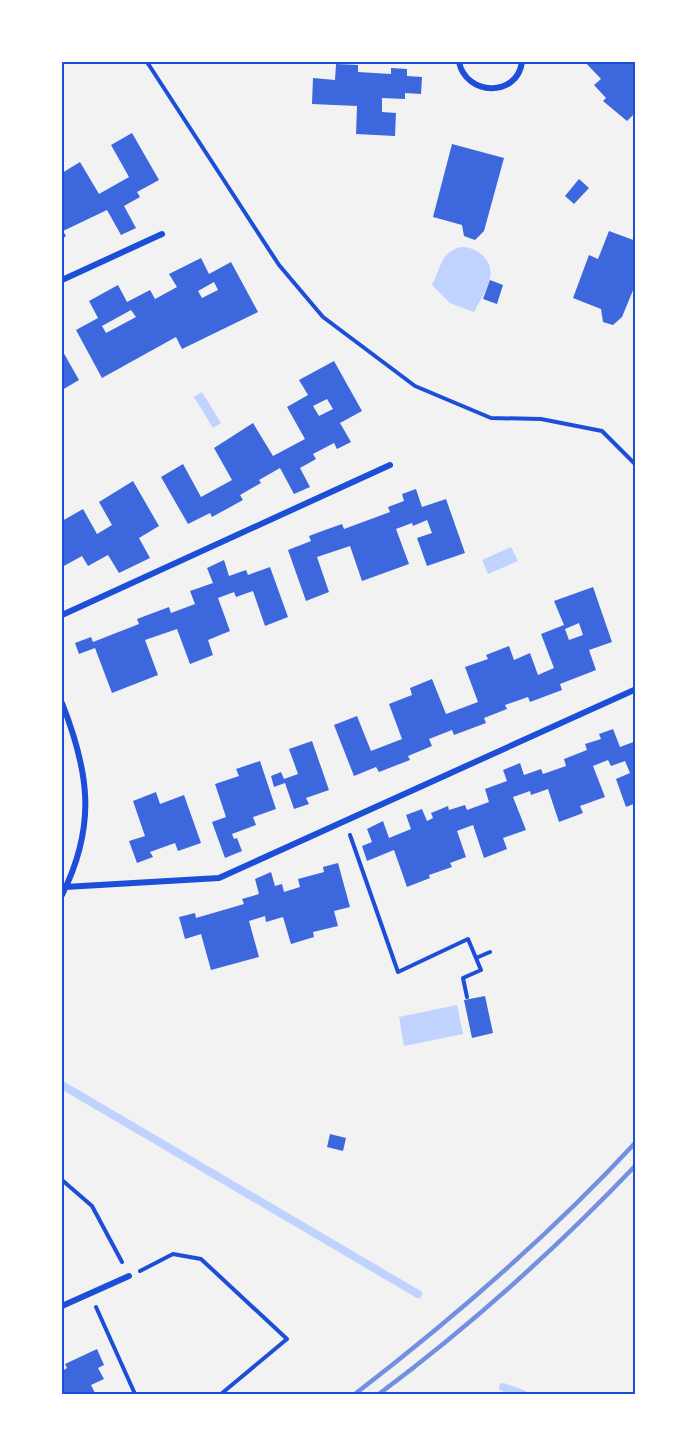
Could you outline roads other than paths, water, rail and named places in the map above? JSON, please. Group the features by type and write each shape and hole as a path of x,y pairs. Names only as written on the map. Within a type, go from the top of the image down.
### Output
{"street":[{"path":"459,62 470,82 490,89 509,83 517,76 522,62"},
{"path":"62,280 162,234"},
{"path":"62,615 390,465"},
{"path":"65,887 219,878 634,690"},
{"path":"62,703 77,743 87,791 82,838 62,895"},
{"path":"62,1306 129,1276"}],"water":[{"path":"462,247 480,253 490,269 488,286 474,312 450,303 432,285 445,257 449,252"},
{"path":"202,392 221,423 213,428 194,397"},
{"path":"511,547 518,561 488,574 482,560"},
{"path":"457,1005 463,1034 404,1046 399,1017"}],"waterway":[{"path":"62,1085 418,1294"},
{"path":"503,1387 523,1394"}],"railway":[{"path":"355,1394 501,1274 570,1210 636,1142"},
{"path":"379,1394 447,1341 512,1285 636,1165"}]}
